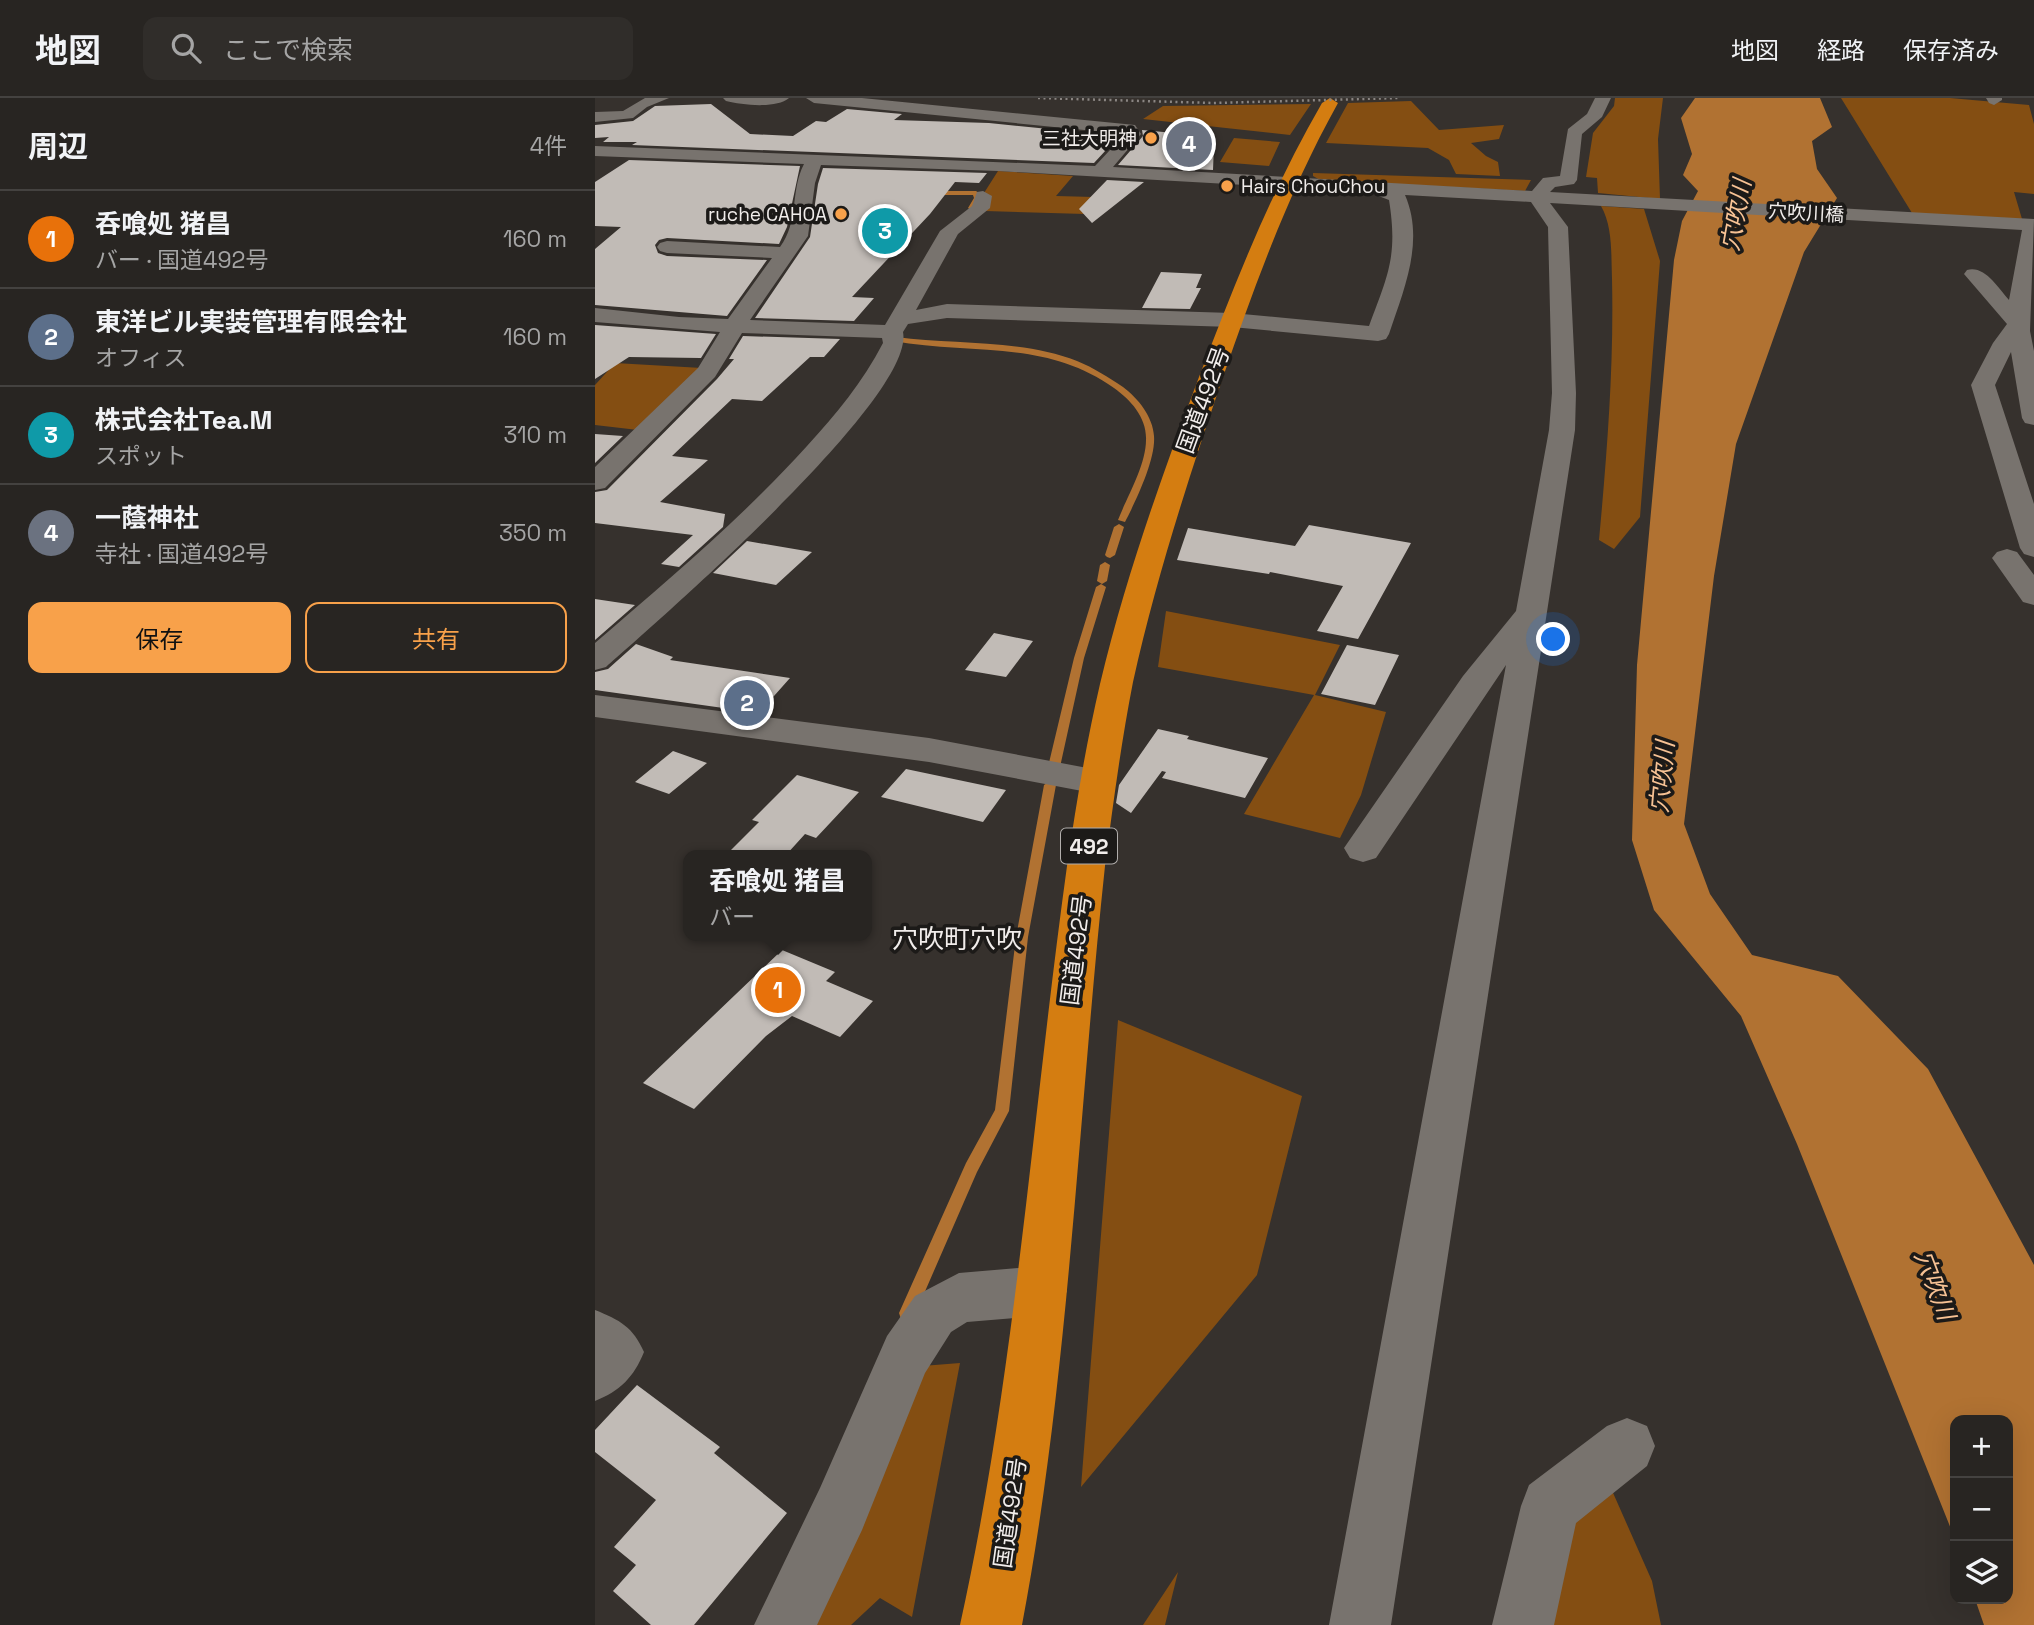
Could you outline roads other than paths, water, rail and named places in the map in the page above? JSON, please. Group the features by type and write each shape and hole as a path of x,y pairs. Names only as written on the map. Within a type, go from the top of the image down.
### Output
{"highway":[{"name":"国道492号","path":"991,1625 1004,1564 1041,1291 1074,956 1098,782 1137,599 1158,526 1232,320 1291,176 1330,103"}],"street":[{"path":"595,117 627,115 642,104 661,98"},
{"path":"731,98 781,98"},
{"path":"814,98 1129,128 1133,134 1128,142 1099,173"},
{"path":"1360,1625 1562,430 1564,393 1559,227 1549,197 1549,182 1568,180 1574,132 1588,123 1602,105 1603,98"},
{"path":"858,160 875,146"},
{"path":"595,151 817,158 1099,173 1449,176"},
{"path":"600,473 706,372 798,236 804,220 807,170 817,158"},
{"name":"穴吹川橋","path":"1291,176 1370,187 2033,225"},
{"path":"595,315 734,327 895,325 947,311 1232,320 1378,334 1402,264 1403,232 1398,197 1370,187"},
{"path":"595,660 747,526 793,479 867,392 891,351 895,325 950,231 981,208 983,196"},
{"path":"2033,225 2027,294 2019,324 2004,343 1983,385 2021,553 2034,596"},
{"path":"667,247 786,253"},
{"path":"1974,274 2019,324 2029,364 2034,418"},
{"path":"1363,848 1475,683 1532,611"},
{"path":"595,706 929,751 1098,782"},
{"path":"785,1625 841,1509 907,1355 933,1314 959,1298 1041,1291"},
{"path":"595,1336 617,1352 595,1374"},
{"path":"1523,1625 1550,1506 1627,1446"}],"water":[{"name":"穴吹川","path":"1695,98 1820,98 1832,127 1812,141 1817,169 1837,198 1804,252 1736,444 1714,576 1684,824 1710,894 1752,955 1838,976 1928,1069 2034,1265 2034,1625 1984,1625 1977,1604 2013,1604 2013,1415 1950,1415 1950,1526 1797,1144 1741,1016 1654,910 1632,840 1637,665 1674,260 1682,221 1698,191 1683,175 1692,154 1681,118"}],"waterway":[{"path":"931,193 976,193 977,198 971,208"},
{"path":"896,339 1045,354 1100,374 1126,393 1144,416 1150,445 1122,520"},
{"path":"1110,555 1119,527"},
{"path":"1102,581 1105,565"},
{"path":"1054,767 1079,658 1101,587"},
{"path":"907,1313 971,1168 1002,1111 1022,937 1050,785"}],"railway":[{"path":"1038,98 1213,103 1400,98"}],"place":[{"name":"三社大明神","path":"1151,138"},
{"name":"一蔭神社","path":"1189,144"},
{"name":"Hairs ChouChou","path":"1227,186"},
{"name":"ruche CAHOA","path":"841,214"},
{"name":"株式会社Tea.M","path":"885,231"},
{"name":"東洋ビル実装管理有限会社","path":"747,703"},
{"name":"呑喰処 猪昌","path":"778,990"}],"district":[{"name":"穴吹町穴吹","path":"957,939"}]}
